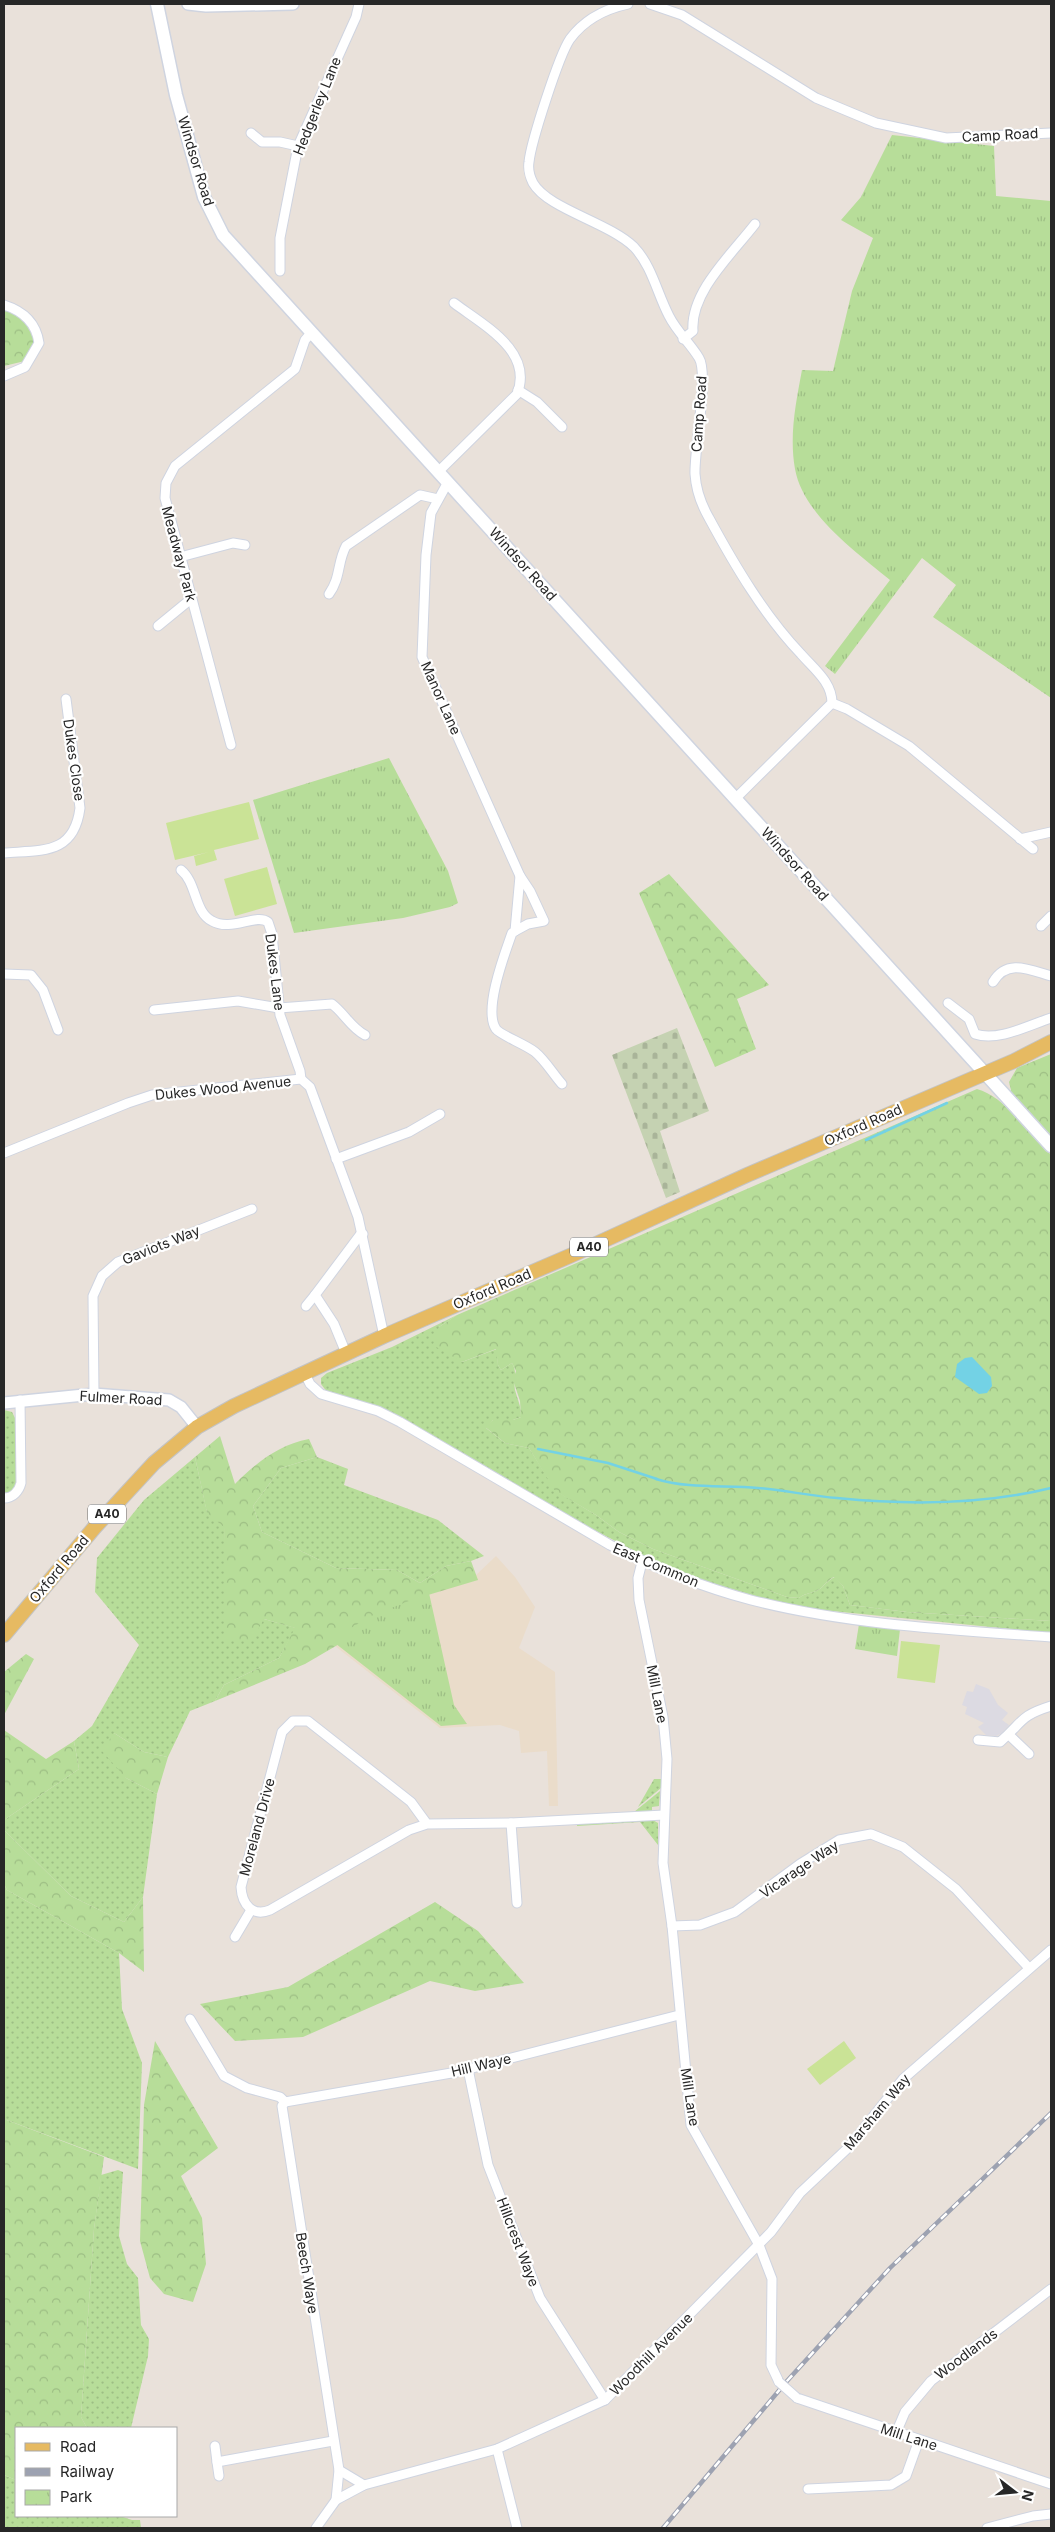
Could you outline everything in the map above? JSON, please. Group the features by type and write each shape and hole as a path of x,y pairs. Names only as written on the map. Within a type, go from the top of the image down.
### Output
{"main road":[{"name":"Windsor Road","path":"157,4 176,95 204,197 223,235 1051,1146"},
{"name":"Oxford Road","path":"4,1635 94,1528 154,1463 197,1427 234,1406 384,1336 1051,1042"}],"street":[{"path":"188,4 206,6 293,4"},
{"name":"Hedgerley Lane","path":"280,271 280,238 298,146 356,17 359,4"},
{"name":"Camp Road","path":"628,4 602,12 587,22 568,44 532,147 529,164 530,173 533,182 546,197 610,230 634,248 652,274 668,316 683,339 699,358 702,365 695,474 698,497 708,518 772,621 828,684 832,703"},
{"name":"Camp Road","path":"650,4 682,15 816,98 876,123 946,138 1051,133"},
{"path":"251,133 262,142 280,142 298,146"},
{"path":"683,339 693,331 693,312 702,293 755,224"},
{"path":"439,471 518,390 520,384 520,368 512,351 491,330 454,303"},
{"path":"4,305 23,314 33,324 39,343 25,367 4,376"},
{"name":"Meadway Park","path":"231,745 165,498 166,483 175,466 295,369 305,340 312,332"},
{"path":"518,390 537,402 562,427"},
{"name":"Manor Lane","path":"448,482 431,513 426,555 422,657 520,876 530,891 544,921 528,924 512,933 492,1003 492,1021 497,1030 520,1041 537,1053 562,1084"},
{"path":"330,594 337,583 342,554 346,546 420,495 438,499"},
{"path":"180,558 233,543 245,545"},
{"path":"158,626 191,599"},
{"name":"Dukes Close","path":"4,853 50,850 68,841 78,825 80,808 66,699"},
{"path":"736,798 832,703 847,708 909,746 1033,849"},
{"path":"1020,839 1051,832"},
{"name":"Dukes Lane","path":"181,870 189,879 204,916 210,920 229,926 260,919 268,922 272,934 279,1008 300,1070 301,1079"},
{"name":"Manor Lane","path":"515,932 520,876"},
{"path":"1041,926 1051,916"},
{"path":"993,982 1001,972 1008,968 1026,968 1051,976"},
{"path":"4,974 30,975 37,981 58,1030"},
{"path":"154,1010 238,1001 279,1008 332,1004 342,1012 356,1030 365,1035"},
{"path":"948,1003 969,1019 975,1034 983,1037 995,1036 1051,1018"},
{"name":"Dukes Wood Avenue","path":"4,1153 152,1095 301,1079 310,1087 363,1234 384,1336"},
{"path":"336,1158 408,1132 440,1114"},
{"name":"Gaviots Way","path":"94,1394 92,1296 102,1276 118,1262 252,1209"},
{"path":"306,1306 360,1235 363,1234"},
{"path":"315,1295 334,1324 346,1353"},
{"name":"East Common","path":"304,1372 310,1384 321,1394 378,1411 642,1562 716,1590 784,1608 898,1624 1051,1638"},
{"name":"Fulmer Road","path":"4,1403 94,1394 169,1400 181,1407 197,1427"},
{"path":"4,1498 9,1498 14,1494 21,1483 20,1400"},
{"name":"Mill Lane","path":"642,1562 638,1578 639,1600 662,1717 667,1759 663,1863 672,1926 691,2125 759,2245 772,2279 771,2365 779,2382 797,2398 896,2433 1050,2480"},
{"path":"978,1740 1000,1742 1009,1735 1021,1719 1032,1712 1051,1706"},
{"name":"Moreland Drive","path":"251,1910 241,1897 240,1887 282,1732 293,1720 308,1721 330,1738 411,1802 427,1824"},
{"path":"1009,1735 1029,1754"},
{"path":"235,1937 251,1910 261,1913 270,1910 410,1830 427,1824 511,1823 664,1815"},
{"path":"511,1823 517,1903"},
{"name":"Vicarage Way","path":"672,1926 700,1925 735,1912 839,1840 871,1834 903,1847 956,1889 1029,1968"},
{"name":"Marsham Way","path":"759,2245 800,2193 849,2147 903,2079 1051,1950"},
{"name":"Hill Waye","path":"283,2104 468,2069 679,2015"},
{"path":"190,2019 224,2076 247,2088 280,2098 283,2104"},
{"name":"Hillcrest Waye","path":"468,2069 488,2165 540,2298 605,2400"},
{"name":"Beech Waye","path":"283,2104 333,2441 339,2470 336,2500"},
{"name":"Woodhill Avenue","path":"316,2528 336,2500 364,2485 497,2449 605,2400 759,2245"},
{"name":"Woodlands","path":"896,2433 905,2412 930,2381 1051,2289"},
{"path":"808,2489 891,2485 906,2476 919,2440"},
{"path":"217,2462 333,2441"},
{"path":"214,2446 219,2476"},
{"path":"497,2449 518,2528"},
{"path":"339,2470 364,2485"},
{"path":"987,2528 1033,2516 1051,2514"}],"shaded area":[{"path":"496,1556 515,1577 535,1607 519,1648 555,1672 558,1806 549,1806 547,1751 521,1753 519,1731 500,1725 440,1728 326,1639 438,1589 476,1575"},
{"path":"976,1684 989,1689 998,1705 1008,1713 1002,1720 1009,1725 1002,1733 996,1736 986,1735 978,1727 984,1723 965,1714 967,1707 962,1705 967,1691 973,1692"}],"green space":[{"path":"892,135 994,146 996,196 1051,201 1051,698 933,617 956,585 922,558 835,674 825,666 890,580 833,531 808,501 800,486 793,457 796,407 802,370 833,371 852,291 873,238 841,220 861,197"},
{"path":"4,304 26,321 33,333 34,340 29,360 4,366"},
{"path":"389,758 448,871 458,903 450,907 403,918 294,933 253,800"},
{"path":"249,802 259,839 214,850 217,860 196,866 194,856 209,852 175,860 166,823"},
{"path":"267,867 277,904 235,916 224,879"},
{"path":"669,874 769,985 737,999 756,1049 715,1067 639,893"},
{"path":"677,1028 709,1111 660,1131 680,1192 666,1198 612,1055"},
{"path":"1051,1054 1051,1139 1009,1092 1011,1090 1009,1082 1017,1068"},
{"path":"977,1089 997,1099 1051,1155 1051,1621 907,1612 850,1605 843,1586 834,1577 816,1591 799,1598 787,1597 653,1549 619,1532 596,1515 555,1491 529,1448 505,1443 485,1427 493,1420 513,1420 521,1417 520,1401 513,1380 516,1371 512,1363 501,1370 498,1365 496,1349 462,1362 433,1345 439,1327 457,1315"},
{"path":"457,1315 439,1327 462,1362 497,1349 498,1365 501,1370 512,1363 515,1370 515,1390 521,1417 513,1420 493,1420 486,1428 505,1443 529,1448 556,1491 596,1515 619,1532 653,1549 787,1597 799,1598 816,1591 835,1577 843,1586 850,1605 907,1612 1051,1621 1051,1633 812,1609 765,1599 675,1572 577,1521 401,1417 368,1404 327,1392 321,1384 321,1378 327,1373 392,1347"},
{"path":"4,1410 12,1412 15,1418 18,1484 13,1492 4,1496"},
{"path":"220,1436 235,1484 268,1456 298,1442 309,1439 317,1457 281,1468 253,1506 262,1532 336,1568 397,1570 420,1583 446,1566 471,1561 478,1580 418,1598 305,1664 215,1701 224,1685 279,1658 295,1628 264,1619 251,1641 226,1640 224,1527 207,1513 195,1457"},
{"path":"195,1457 207,1512 224,1526 226,1556 264,1619 296,1628 279,1658 224,1685 215,1701 190,1711 168,1757 144,1752 114,1733 126,1778 157,1794 143,1897 124,1922 71,1896 4,1830 4,1820 79,1769 74,1741 92,1726 139,1645 95,1592 97,1558 144,1500"},
{"path":"317,1457 348,1469 344,1485 438,1520 484,1556 471,1561 446,1566 420,1583 397,1570 336,1568 262,1532 253,1506 281,1468"},
{"path":"429,1593 454,1705 467,1724 441,1726 331,1640 371,1616"},
{"path":"859,1624 900,1629 897,1656 855,1649"},
{"path":"901,1641 940,1645 935,1683 897,1678"},
{"path":"26,1654 34,1659 4,1715 4,1672"},
{"path":"4,1730 46,1759 74,1741 79,1769 4,1820"},
{"path":"114,1733 144,1752 168,1757 157,1794 126,1778 102,1751"},
{"path":"654,1779 661,1779 661,1788 638,1807"},
{"path":"660,1791 659,1806 652,1807 652,1811 634,1812"},
{"path":"651,1819 658,1823 658,1845 640,1822 577,1826 577,1824"},
{"path":"4,1830 71,1896 124,1922 143,1897 144,1972 119,1953 7,1890 4,1884"},
{"path":"4,1884 7,1890 119,1953 122,2009 142,2063 138,2169 4,2119"},
{"path":"435,1902 478,1931 524,1983 475,1991 430,1981 303,2037 235,2041 200,2004 288,1987"},
{"path":"155,2041 218,2148 181,2176 202,2218 206,2264 193,2302 164,2294 150,2278 140,2241 144,2105"},
{"path":"844,2041 856,2058 820,2085 807,2069"},
{"path":"4,2119 104,2157 94,2229 81,2417 86,2427 15,2427 15,2480 4,2475"},
{"path":"118,2170 123,2172 119,2236 127,2264 138,2278 141,2325 149,2339 148,2356 131,2427 86,2427 81,2417 94,2229 101,2175"},
{"path":"4,2475 15,2480 15,2517 123,2517 140,2520 141,2528 4,2528"}],"water":[{"path":"972,1357 991,1377 992,1386 987,1393 979,1394 955,1377 957,1364 965,1358"}],"waterway":[{"path":"866,1140 947,1103"},
{"path":"538,1449 608,1463 657,1479"},
{"path":"656,1479 681,1484 758,1488 827,1497 890,1502 944,1502 998,1498 1051,1488"}],"railway":[{"path":"663,2528 787,2381 890,2268 1051,2113"}]}
